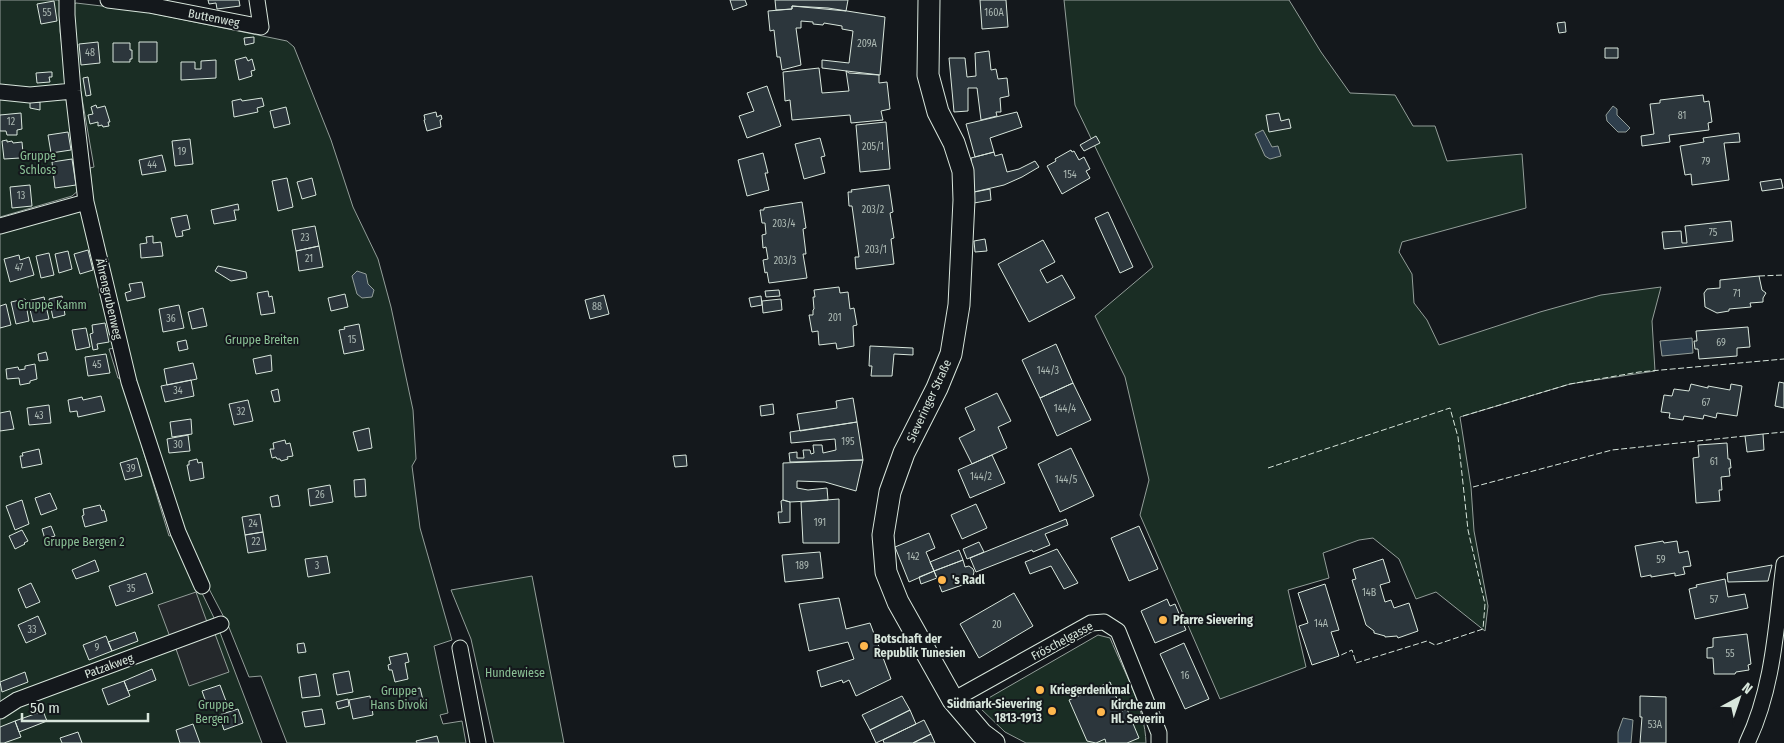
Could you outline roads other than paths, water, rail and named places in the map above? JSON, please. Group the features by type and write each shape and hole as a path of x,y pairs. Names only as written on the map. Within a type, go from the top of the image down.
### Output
{"main road":[{"name":"Sieveringer Straße","path":"929,0 928,75 938,112 954,143 963,171 964,200 959,305 951,354 937,388 904,453 890,492 883,535 886,572 898,602 953,700 982,734 994,743"}],"street":[{"name":"Ährengrubenweg","path":"68,0 67,15 73,91 86,202 129,382 178,532 202,586"},
{"name":"Buttenweg","path":"108,0 149,5 261,27 257,0"},
{"path":"0,92 30,95 73,91"},
{"path":"0,226 86,202"},
{"path":"1747,743 1757,720 1768,684 1784,564"},
{"name":"Fröschelgasse","path":"953,700 1091,623 1104,622 1118,631 1159,733 1159,743"},
{"name":"Patzakweg","path":"0,711 17,700 220,624"},
{"path":"460,648 478,743"}],"water":[{"path":"1613,106 1617,109 1617,115 1630,128 1626,132 1618,132 1607,121 1606,115"},
{"path":"1263,130 1272,147 1278,146 1281,156 1270,159 1265,156 1255,134"},
{"path":"357,271 366,274 368,284 374,290 372,297 362,298 357,294 352,276"},
{"path":"1692,338 1693,353 1662,356 1660,341"},
{"path":"1623,718 1633,720 1631,743 1618,743 1618,732"}],"place":[{"name":"'s Radl","path":"942,580"},
{"name":"Pfarre Sievering","path":"1163,620"},
{"name":"Botschaft der Republik Tunesien","path":"864,646"},
{"name":"Kriegerdenkmal","path":"1040,690"},
{"name":"Südmark-Sievering 1813-1913","path":"1052,711"},
{"name":"Kirche zum Hl. Severin","path":"1101,712"}],"park label":[{"name":"Gruppe Schloss","path":"38,163"},
{"name":"Gruppe Kamm","path":"52,305"},
{"name":"Gruppe Breiten","path":"262,340"},
{"name":"Gruppe Bergen 2","path":"84,542"},
{"name":"Hundewiese","path":"515,673"},
{"name":"Gruppe Hans Divoki","path":"399,698"},
{"name":"Gruppe Bergen 1","path":"216,712"}]}
